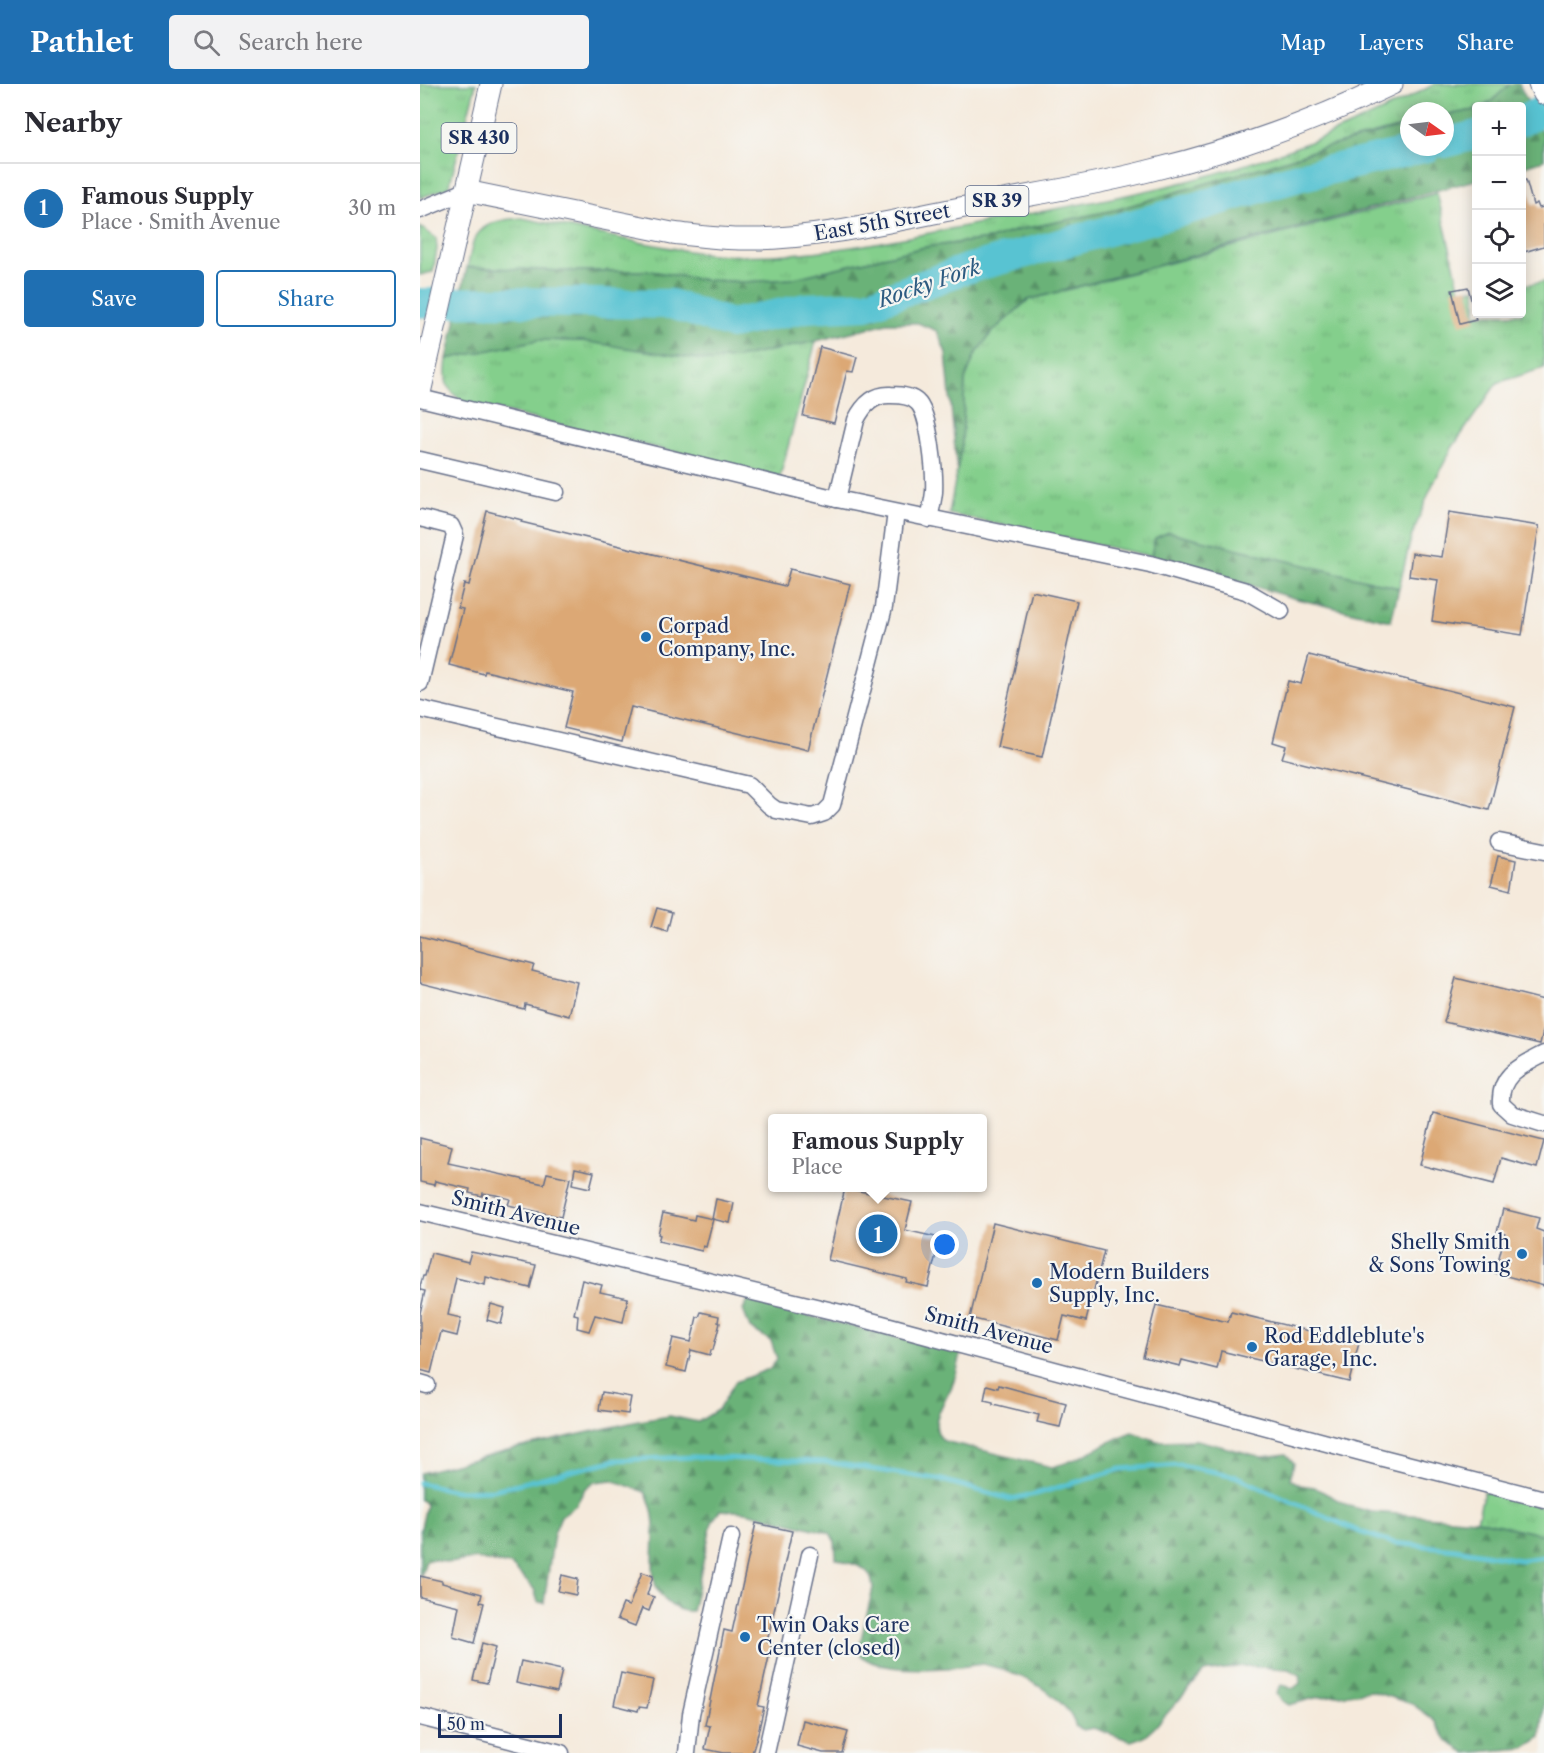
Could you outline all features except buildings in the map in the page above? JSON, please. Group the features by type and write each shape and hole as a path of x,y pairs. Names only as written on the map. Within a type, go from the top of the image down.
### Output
{"main road":[{"name":"SR 430","path":"466,191 491,84"},
{"name":"East 5th Street","path":"466,191 661,231 705,237 754,239 801,236 1080,186 1160,168 1284,129 1351,104 1392,84"},
{"path":"1539,84 1544,94"},
{"path":"420,393 466,191"}],"street":[{"path":"420,210 466,191"},
{"path":"837,499 856,420 861,411 879,395 890,394 910,398 919,403 928,421 934,494 929,519"},
{"path":"420,398 837,499 1173,570 1246,591 1264,599 1281,611"},
{"path":"420,460 556,492"},
{"path":"420,709 749,785 776,810 812,818 824,813 832,805 884,607 896,512"},
{"path":"420,518 451,526 455,535 420,683"},
{"path":"1499,842 1544,851"},
{"path":"1544,1054 1520,1067 1509,1077 1503,1084 1501,1095 1502,1104 1512,1114 1544,1124"},
{"name":"Smith Avenue","path":"420,1212 844,1314 1544,1499"},
{"path":"687,1753 691,1714 731,1537"},
{"path":"766,1753 810,1555"},
{"path":"420,1718 561,1753"}],"green space":[{"path":"420,84 476,84 449,187 420,198"},
{"path":"1435,84 1510,84 1495,100 1472,102 1472,111 1454,114 1454,102 1401,102"},
{"path":"1510,84 1519,84 1544,136 1544,160 1526,166 1526,102 1490,102"},
{"path":"1400,102 1400,127 1319,149 1115,210 1018,230 990,239 925,247 791,279 744,282 696,279 651,271 564,271 467,267 475,238 479,232 490,224 502,220 522,218 702,253 791,254 854,246 1133,194 1184,182 1281,153"},
{"path":"1472,111 1472,181 1028,300 991,333 975,355 965,380 962,443 957,471 946,353 937,331 918,323 887,323 742,357 710,361 582,341 538,340 447,359 467,267 564,271 651,271 696,279 744,282 791,279 925,247 990,239 1018,230 1115,210 1319,149 1400,127 1400,156 1454,156 1454,114"},
{"path":"1437,193 1460,290 1472,289 1472,318 1526,318 1526,284 1544,282 1544,368 1497,383 1452,448 1430,490 1411,538 1399,588 1169,532 1155,538 1151,556 949,514 962,443 965,380 975,355 991,333 1028,300"},
{"path":"420,227 436,238 437,249 433,272 420,275"},
{"path":"538,340 582,341 742,357 816,341 780,477 463,402 449,388 446,379 447,359"},
{"path":"1169,532 1399,588 1391,621 1293,598 1151,556 1155,538"},
{"path":"748,1301 961,1353 954,1381 937,1419 938,1434 944,1441 1052,1467 1073,1460 1132,1432 1157,1441 1197,1440 1262,1457 1286,1454 1294,1463 1290,1479 1300,1485 1314,1487 1349,1506 1372,1512 1477,1520 1544,1535 1544,1702 1541,1737 1524,1748 1466,1753 1448,1742 1433,1719 1412,1704 1371,1691 1315,1698 1289,1705 1282,1701 1277,1693 1281,1685 1294,1688 1300,1683 1300,1675 1289,1669 1243,1666 1204,1672 1145,1736 1131,1741 1093,1728 1083,1730 1076,1727 1070,1715 1050,1694 1038,1685 1010,1672 983,1664 917,1669 881,1665 867,1660 858,1652 873,1588 872,1580 865,1570 836,1558 835,1542 830,1533 746,1512 720,1510 712,1522 692,1611 673,1606 662,1597 655,1585 654,1523 650,1502 645,1492 612,1480 595,1482 585,1489 576,1505 561,1516 554,1533 544,1603 538,1602 534,1589 511,1565 475,1559 449,1563 433,1559 426,1561 420,1578 420,1533 426,1505 420,1500 420,1473 508,1450 639,1421 670,1416 698,1422 719,1409 735,1382 769,1369 777,1359 771,1341 750,1328 743,1310"},
{"path":"1484,1491 1544,1507 1544,1535 1477,1520"}],"waterway":[{"name":"Rocky Fork","path":"1526,119 1544,109"},
{"name":"Rocky Fork","path":"1454,141 1472,136"},
{"name":"Rocky Fork","path":"420,303 671,304 731,324 806,308 867,305 966,269 1179,212 1298,177 1400,153"},
{"path":"420,1483 456,1491 493,1490 616,1460 693,1457 826,1462 942,1480 1010,1499 1036,1494 1121,1469 1181,1465 1235,1476 1360,1532 1394,1543 1456,1549 1520,1560 1544,1557"}],"place":[{"name":"Corpad Company, Inc.","path":"646,637"},
{"name":"Famous Supply","path":"878,1234"},
{"name":"Shelly Smith & Sons Towing","path":"1522,1254"},
{"name":"Modern Builders Supply, Inc.","path":"1037,1283"},
{"name":"Rod Eddleblute's Garage, Inc.","path":"1252,1347"},
{"name":"Twin Oaks Care Center (closed)","path":"745,1637"}]}
